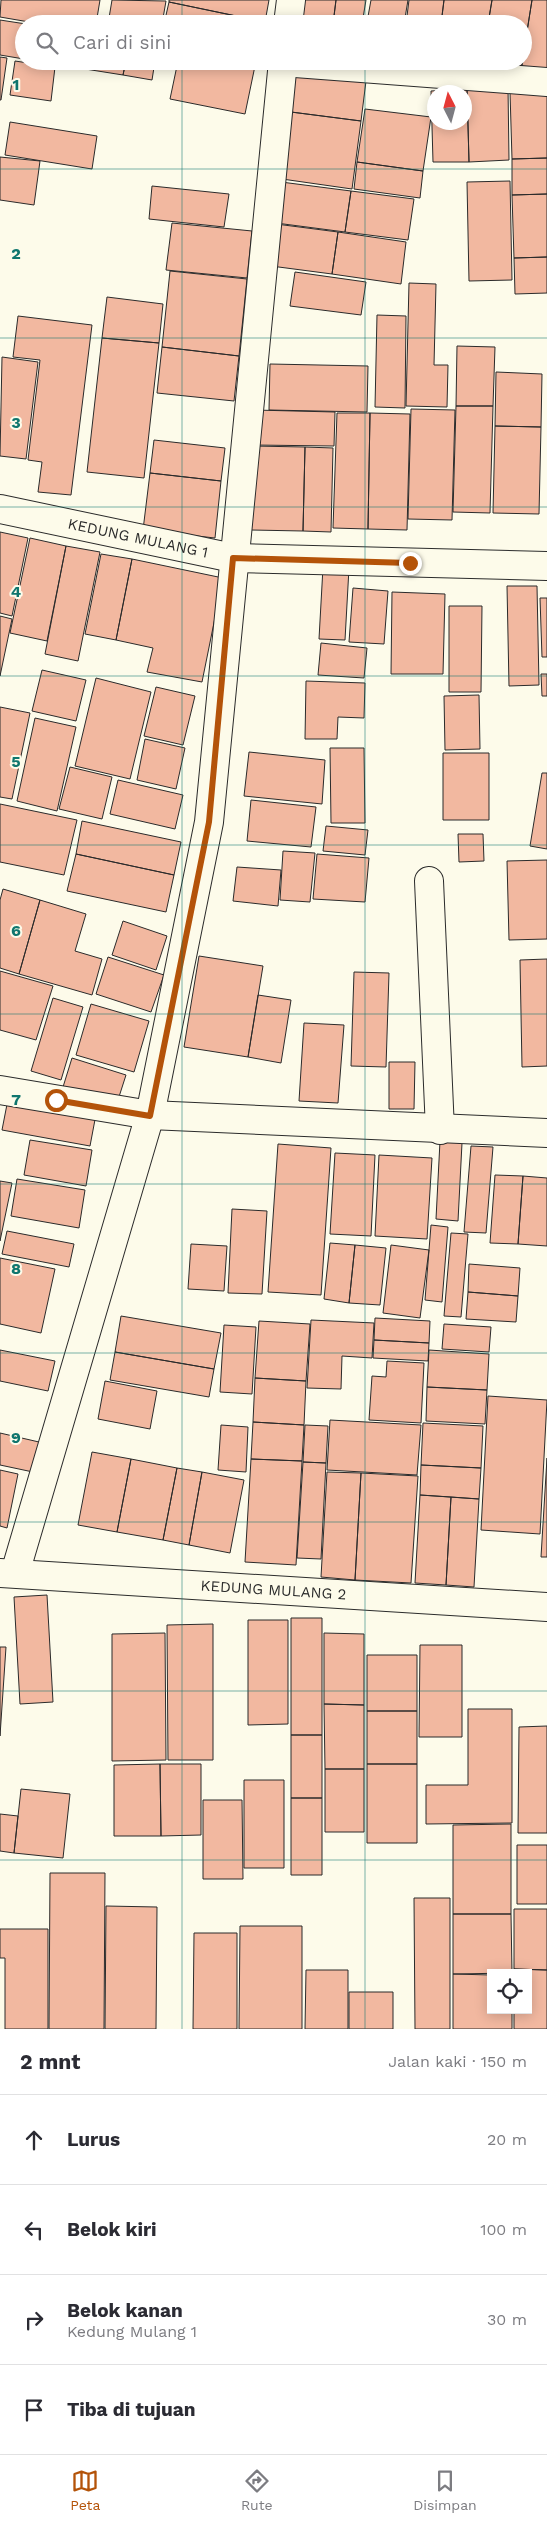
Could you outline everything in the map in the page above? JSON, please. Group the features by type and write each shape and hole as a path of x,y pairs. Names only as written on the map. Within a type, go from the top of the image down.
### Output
{"street":[{"path":"289,15 291,0"},
{"path":"8,1573 150,1116 209,822 233,558 282,70"},
{"path":"389,70 547,82"},
{"name":"KEDUNG MULANG 1","path":"0,509 233,558 547,566"},
{"path":"429,881 440,1130"},
{"path":"0,1090 150,1116 440,1130 547,1133"},
{"name":"KEDUNG MULANG 2","path":"8,1573 547,1607"}],"building":[{"path":"1,0 100,0 98,15 15,15 15,20 0,17"},
{"path":"112,0 166,1 164,15 110,15"},
{"path":"169,0 269,0 266,15 231,15 169,2"},
{"path":"304,0 336,0 334,15 302,15"},
{"path":"336,0 366,0 364,15 334,15"},
{"path":"371,0 408,0 406,15 368,15"},
{"path":"409,0 444,0 442,15 407,15"},
{"path":"444,0 492,0 490,15 442,15"},
{"path":"492,0 532,0 530,15 490,15"},
{"path":"532,0 547,0 547,79 520,75 521,70 532,70 532,15 530,15"},
{"path":"169,2 231,15 166,15"},
{"path":"0,20 15,22 15,58 0,55"},
{"path":"0,57 7,58 1,100 0,100"},
{"path":"15,61 15,70 55,70 51,101 10,95"},
{"path":"92,70 124,70 123,75"},
{"path":"124,70 154,70 152,80 123,75"},
{"path":"176,70 254,70 245,114 170,99"},
{"path":"488,70 521,70 520,75"},
{"path":"296,71 366,81 361,121 291,112"},
{"path":"508,88 509,160 469,162 468,130 472,130 472,89"},
{"path":"547,91 547,158 512,159 510,92"},
{"path":"365,109 427,117 427,130 429,130 423,171 357,162"},
{"path":"291,112 361,121 352,189 282,179"},
{"path":"10,122 97,136 92,169 5,155"},
{"path":"432,130 468,130 469,162 433,162"},
{"path":"0,157 40,161 34,205 0,200"},
{"path":"547,158 547,194 512,195 512,159"},
{"path":"357,162 423,171 420,198 354,189"},
{"path":"510,181 512,280 469,281 467,182"},
{"path":"281,182 351,191 345,232 276,223"},
{"path":"152,186 229,194 224,227 149,219"},
{"path":"351,191 414,199 408,240 345,232"},
{"path":"547,194 547,257 514,258 512,195"},
{"path":"172,223 252,231 247,278 166,270"},
{"path":"276,224 338,232 332,274 271,266"},
{"path":"338,232 406,242 401,284 332,274"},
{"path":"547,257 547,293 515,294 514,258"},
{"path":"170,271 247,279 239,356 162,347"},
{"path":"295,272 366,282 361,315 290,306"},
{"path":"409,283 436,284 434,365 448,365 447,407 406,406"},
{"path":"107,297 163,304 159,343 102,338"},
{"path":"377,315 406,316 405,408 375,407"},
{"path":"18,316 92,325 71,495 38,492 42,462 28,460 40,360 13,357"},
{"path":"102,338 159,343 144,478 87,472"},
{"path":"457,346 495,347 493,406 456,406"},
{"path":"162,347 239,356 234,401 157,393"},
{"path":"2,357 38,362 26,459 0,456"},
{"path":"270,364 368,366 367,412 269,410"},
{"path":"496,372 542,374 541,427 495,426"},
{"path":"456,406 493,406 490,513 453,512"},
{"path":"411,409 455,410 452,520 408,519"},
{"path":"254,410 335,412 334,446 253,445"},
{"path":"337,413 370,413 368,529 333,528"},
{"path":"370,413 410,414 407,530 368,529"},
{"path":"495,426 541,427 539,514 493,513"},
{"path":"154,440 225,448 221,481 150,473"},
{"path":"253,446 305,447 303,531 251,530"},
{"path":"305,447 333,448 331,532 303,531"},
{"path":"150,473 221,481 215,538 143,530"},
{"path":"0,532 28,538 12,616 0,613"},
{"path":"30,538 66,546 47,641 10,633"},
{"path":"66,546 100,552 78,661 45,654"},
{"path":"101,554 132,559 116,640 85,634"},
{"path":"132,559 223,578 202,682 147,672 153,648 116,640"},
{"path":"323,567 349,568 345,640 319,639"},
{"path":"507,586 537,586 539,685 509,686"},
{"path":"353,588 388,591 384,644 349,642"},
{"path":"392,592 445,594 443,674 391,674"},
{"path":"540,598 547,598 547,657 542,657"},
{"path":"449,606 482,606 481,692 449,692"},
{"path":"0,616 12,619 0,676"},
{"path":"321,643 367,648 364,678 318,675"},
{"path":"42,670 86,680 76,721 32,711"},
{"path":"541,674 547,674 547,696 542,696"},
{"path":"96,678 151,692 130,779 75,766"},
{"path":"306,681 365,683 364,718 338,717 337,739 305,739"},
{"path":"156,687 195,696 183,745 144,736"},
{"path":"479,695 480,749 445,750 444,696"},
{"path":"0,707 30,713 12,799 0,797"},
{"path":"35,718 76,727 57,811 17,801"},
{"path":"145,739 185,748 176,789 137,780"},
{"path":"330,748 364,748 365,823 331,823"},
{"path":"249,752 325,760 322,804 244,796"},
{"path":"443,753 489,753 489,820 443,820"},
{"path":"70,767 112,777 102,819 59,809"},
{"path":"542,773 547,773 547,849 530,846"},
{"path":"118,780 183,795 175,829 110,814"},
{"path":"251,800 316,807 311,847 247,841"},
{"path":"0,804 77,820 64,875 0,862"},
{"path":"82,821 181,842 174,875 76,854"},
{"path":"326,826 368,830 365,855 323,851"},
{"path":"458,834 483,834 484,861 459,862"},
{"path":"283,851 315,853 310,902 280,900"},
{"path":"76,854 174,875 166,912 67,891"},
{"path":"317,854 369,858 365,902 313,899"},
{"path":"547,860 547,939 509,940 507,861"},
{"path":"237,867 281,870 278,906 233,901"},
{"path":"3,889 40,900 19,974 0,968 0,900"},
{"path":"40,900 86,914 75,951 102,959 92,995 19,974"},
{"path":"123,921 167,936 156,970 112,955"},
{"path":"199,956 263,966 248,1057 184,1047"},
{"path":"108,957 164,975 151,1012 96,994"},
{"path":"547,959 547,1066 522,1067 520,960"},
{"path":"0,971 53,986 36,1040 0,1030"},
{"path":"354,972 389,973 386,1067 351,1066"},
{"path":"258,995 291,1000 281,1063 248,1057"},
{"path":"53,998 83,1007 61,1080 31,1071"},
{"path":"91,1004 149,1021 134,1072 76,1055"},
{"path":"304,1023 344,1025 338,1103 299,1101"},
{"path":"72,1058 126,1075 117,1103 63,1087"},
{"path":"389,1062 415,1062 414,1109 389,1109"},
{"path":"9,1094 97,1109 90,1146 2,1130"},
{"path":"30,1140 92,1150 86,1186 24,1175"},
{"path":"440,1141 462,1143 458,1221 436,1219"},
{"path":"278,1144 331,1148 321,1295 268,1292"},
{"path":"471,1146 493,1147 486,1233 464,1232"},
{"path":"335,1153 375,1155 371,1236 330,1234"},
{"path":"379,1155 432,1158 427,1239 375,1236"},
{"path":"495,1175 523,1176 518,1244 490,1243"},
{"path":"523,1176 547,1178 547,1246 518,1244"},
{"path":"17,1179 85,1190 79,1228 11,1216"},
{"path":"0,1181 12,1183 0,1241"},
{"path":"232,1209 267,1211 262,1294 228,1293"},
{"path":"431,1225 448,1227 442,1302 425,1300"},
{"path":"7,1231 74,1244 69,1267 2,1254"},
{"path":"451,1233 468,1234 461,1317 444,1316"},
{"path":"330,1243 355,1245 349,1303 324,1299"},
{"path":"191,1244 227,1246 224,1291 188,1289"},
{"path":"355,1245 386,1248 380,1305 349,1303"},
{"path":"391,1245 429,1250 420,1318 383,1313"},
{"path":"0,1258 55,1269 41,1333 0,1324"},
{"path":"469,1264 520,1268 518,1296 468,1292"},
{"path":"468,1292 518,1296 516,1322 466,1319"},
{"path":"121,1316 221,1333 214,1369 115,1352"},
{"path":"375,1318 430,1321 429,1343 374,1340"},
{"path":"311,1320 374,1323 372,1358 342,1356 341,1389 307,1388"},
{"path":"259,1321 310,1324 306,1381 255,1378"},
{"path":"444,1324 491,1327 489,1352 442,1349"},
{"path":"224,1325 256,1327 252,1394 220,1392"},
{"path":"374,1340 429,1343 428,1361 373,1358"},
{"path":"0,1350 55,1361 48,1391 0,1381"},
{"path":"429,1350 489,1354 487,1390 427,1387"},
{"path":"115,1352 214,1369 209,1397 110,1380"},
{"path":"387,1361 424,1363 421,1423 369,1420 372,1376 386,1377"},
{"path":"255,1378 306,1381 304,1425 253,1422"},
{"path":"105,1381 157,1391 150,1429 98,1419"},
{"path":"427,1387 487,1390 485,1424 426,1421"},
{"path":"488,1396 547,1400 540,1534 481,1530"},
{"path":"330,1420 421,1425 417,1475 327,1470"},
{"path":"253,1422 304,1425 302,1461 251,1459"},
{"path":"423,1423 483,1426 481,1468 421,1465"},
{"path":"221,1425 248,1427 246,1472 218,1470"},
{"path":"305,1425 328,1426 326,1463 303,1462"},
{"path":"0,1433 39,1442 33,1472 0,1465"},
{"path":"92,1452 131,1459 117,1532 78,1525"},
{"path":"547,1458 547,1557 541,1557"},
{"path":"131,1459 177,1468 163,1540 117,1532"},
{"path":"251,1459 302,1461 296,1565 245,1562"},
{"path":"303,1462 326,1463 321,1559 297,1558"},
{"path":"421,1465 481,1468 479,1499 420,1495"},
{"path":"177,1468 202,1472 189,1545 163,1540"},
{"path":"0,1470 18,1474 7,1528 0,1526"},
{"path":"202,1472 244,1480 230,1553 189,1545"},
{"path":"327,1472 361,1473 355,1580 321,1577"},
{"path":"361,1473 418,1476 411,1583 355,1580"},
{"path":"420,1495 451,1497 446,1585 415,1583"},
{"path":"451,1497 479,1499 474,1587 446,1585"},
{"path":"47,1595 53,1702 20,1704 14,1597"},
{"path":"291,1618 322,1618 322,1735 291,1735"},
{"path":"248,1620 288,1620 288,1724 248,1725"},
{"path":"213,1624 213,1760 168,1760 167,1625"},
{"path":"165,1633 166,1760 112,1761 112,1634"},
{"path":"324,1633 364,1634 364,1705 324,1704"},
{"path":"420,1645 462,1645 462,1737 419,1737"},
{"path":"0,1647 6,1647 0,1736"},
{"path":"367,1655 417,1655 417,1711 367,1711"},
{"path":"324,1704 364,1705 364,1769 325,1769"},
{"path":"468,1709 512,1709 512,1823 426,1824 426,1785 468,1785"},
{"path":"367,1711 417,1711 417,1764 367,1764"},
{"path":"547,1726 547,1833 518,1833 519,1727"},
{"path":"291,1735 322,1735 322,1798 291,1798"},
{"path":"160,1764 201,1764 201,1835 161,1836"},
{"path":"160,1764 161,1836 114,1836 114,1765"},
{"path":"367,1764 417,1764 417,1843 367,1843"},
{"path":"325,1769 364,1769 364,1832 325,1832"},
{"path":"244,1780 284,1780 284,1868 244,1868"},
{"path":"21,1789 70,1794 63,1858 14,1853"},
{"path":"291,1798 322,1798 322,1875 291,1875"},
{"path":"203,1800 242,1800 243,1879 203,1879"},
{"path":"0,1814 18,1816 14,1853 0,1851"},
{"path":"511,1824 511,1914 453,1914 453,1825"},
{"path":"517,1845 547,1845 547,1904 517,1904"},
{"path":"50,1873 105,1873 104,2029 49,2029"},
{"path":"414,1898 450,1898 450,2029 415,2029"},
{"path":"106,1906 157,1907 156,2029 105,2029"},
{"path":"514,1909 547,1909 547,1970 514,1969"},
{"path":"453,1914 511,1914 512,1969 487,1969 487,1973 453,1974"},
{"path":"240,1926 302,1926 302,2029 239,2029"},
{"path":"0,1929 48,1929 48,2029 5,2029 5,1958 0,1958"},
{"path":"194,1933 237,1933 237,2029 193,2029"},
{"path":"306,1970 348,1970 348,2029 305,2029"},
{"path":"532,1970 547,1970 547,2029 514,2029 514,2014 532,2014"},
{"path":"453,1974 487,1975 487,2014 512,2014 512,2029 453,2029"},
{"path":"349,1992 393,1992 393,2029 349,2029"}],"route":[{"path":"56,1100 150,1116 209,822 233,558 410,563"}]}
